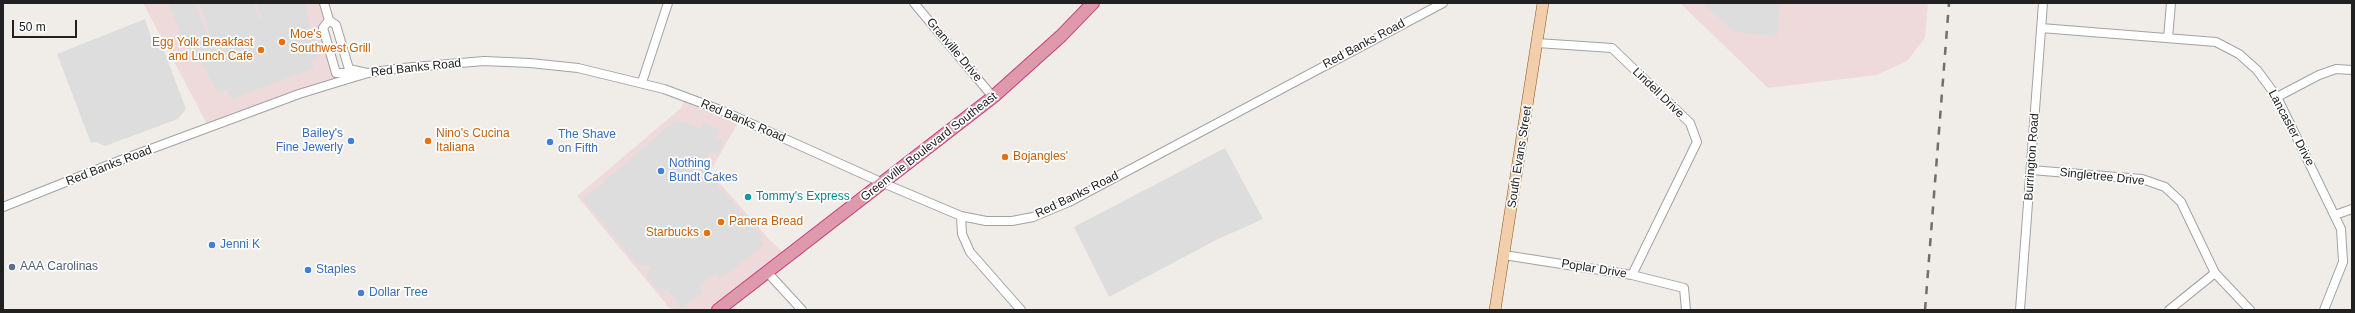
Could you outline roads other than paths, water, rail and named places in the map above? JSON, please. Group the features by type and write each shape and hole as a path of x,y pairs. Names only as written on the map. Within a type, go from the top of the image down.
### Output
{"highway":[{"name":"Greenville Boulevard Southeast","path":"718,310 768,273 993,98 1093,3"}],"main road":[{"name":"South Evans Street","path":"1495,310 1544,3"}],"street":[{"path":"324,3 329,20 336,25 349,69 368,73"},
{"path":"642,82 668,3"},
{"name":"Granville Drive","path":"914,3 993,98"},
{"name":"Red Banks Road","path":"3,207 299,94 368,73 454,63 511,62 578,68 642,82 723,111 883,183 961,216 986,221 1012,221 1033,217 1052,210 1443,3"},
{"name":"Burrington Road","path":"2020,310 2043,3"},
{"path":"2168,38 2171,3"},
{"path":"329,20 323,28 336,73 368,73"},
{"name":"Lancaster Drive","path":"2041,28 2216,42 2239,54 2257,70 2277,97 2341,229 2343,262 2324,310"},
{"name":"Lindell Drive","path":"1537,43 1612,48 1690,123 1697,142 1632,275"},
{"path":"2277,97 2319,75 2336,69 2352,70"},
{"name":"Singletree Drive","path":"2030,170 2142,179 2165,187 2181,202 2215,274 2250,310"},
{"path":"2335,215 2352,209"},
{"path":"961,216 962,234 970,252 1022,310"},
{"name":"Poplar Drive","path":"1504,255 1632,275 1684,288 1686,310"},
{"path":"768,273 802,310"},
{"path":"2169,310 2215,274"}],"railway":[{"path":"1925,310 1949,3"}],"place":[{"name":"Moe's Southwest Grill","path":"282,42"},
{"name":"Egg Yolk Breakfast and Lunch Cafe","path":"261,50"},
{"name":"Bailey's Fine Jewerly","path":"351,141"},
{"name":"Nino's Cucina Italiana","path":"428,141"},
{"name":"The Shave on Fifth","path":"550,142"},
{"name":"Bojangles'","path":"1005,157"},
{"name":"Nothing Bundt Cakes","path":"661,171"},
{"name":"Tommy's Express","path":"748,197"},
{"name":"Panera Bread","path":"721,222"},
{"name":"Starbucks","path":"707,233"},
{"name":"Jenni K","path":"212,245"},
{"name":"AAA Carolinas","path":"12,267"},
{"name":"Staples","path":"308,270"},
{"name":"Dollar Tree","path":"361,293"}]}
